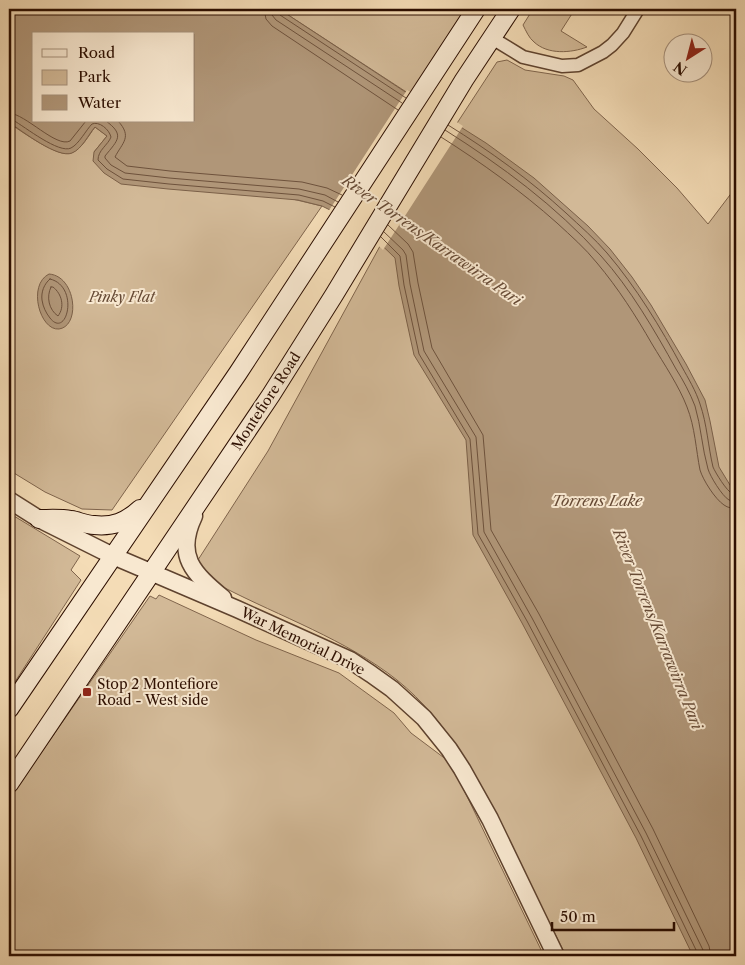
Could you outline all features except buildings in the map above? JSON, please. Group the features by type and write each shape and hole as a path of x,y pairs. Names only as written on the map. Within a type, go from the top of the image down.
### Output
{"main road":[{"name":"Montefiore Road","path":"9,784 272,395 464,80 511,9"},
{"path":"9,709 238,373 476,10"},
{"path":"39,518 71,520 93,525 120,523 132,516 157,492"}],"street":[{"path":"492,38 523,57 562,66 578,65 612,45 638,9"},
{"name":"War Memorial Drive","path":"9,500 39,518 113,556 350,660 392,689 424,718 449,749 476,794 556,956"},
{"path":"201,500 187,533 187,556 203,581 237,609"}],"green space":[{"path":"279,9 475,9 417,99"},
{"path":"533,9 575,9 561,31 587,47 574,51 560,52 546,49 534,42 523,25"},
{"path":"507,60 525,70 564,76 573,80 594,109 677,188 708,224 736,187 736,956 566,956 473,772 432,714 415,696 377,665 334,640 223,587 211,579 196,563 268,451 397,215 497,62"},
{"name":"Pinky Flat","path":"9,123 49,148 65,153 71,153 78,149 95,127 107,136 94,152 322,206 112,510 82,509 45,492 9,470"},
{"path":"9,513 80,556 71,570 81,580 9,691"},
{"path":"159,595 256,640 339,673 394,713 411,733 451,763 544,956 9,956 9,799 150,596 156,599"}],"water":[{"name":"Torrens Lake","path":"9,9 279,9 486,143 534,178 588,226 610,249 651,305 705,400 719,467 736,492 736,956 693,956 636,838 473,535 466,440 414,355 395,258 362,226 322,206 298,200 121,184 104,173 93,161 94,152 107,136 95,127 76,151 66,154 49,148 10,123"},
{"path":"49,274 58,277 65,283 70,291 72,301 73,311 71,319 66,326 59,329 52,328 46,323 37,297 42,280"}],"pier":[{"path":"407,90 463,126 383,250 361,229 328,212"}],"place":[{"name":"Stop 2 Montefiore Road - West side","path":"87,692"}],"water label":[{"name":"River Torrens/Karrawirra Pari","path":"432,240"},
{"name":"River Torrens/Karrawirra Pari","path":"658,629"}]}
